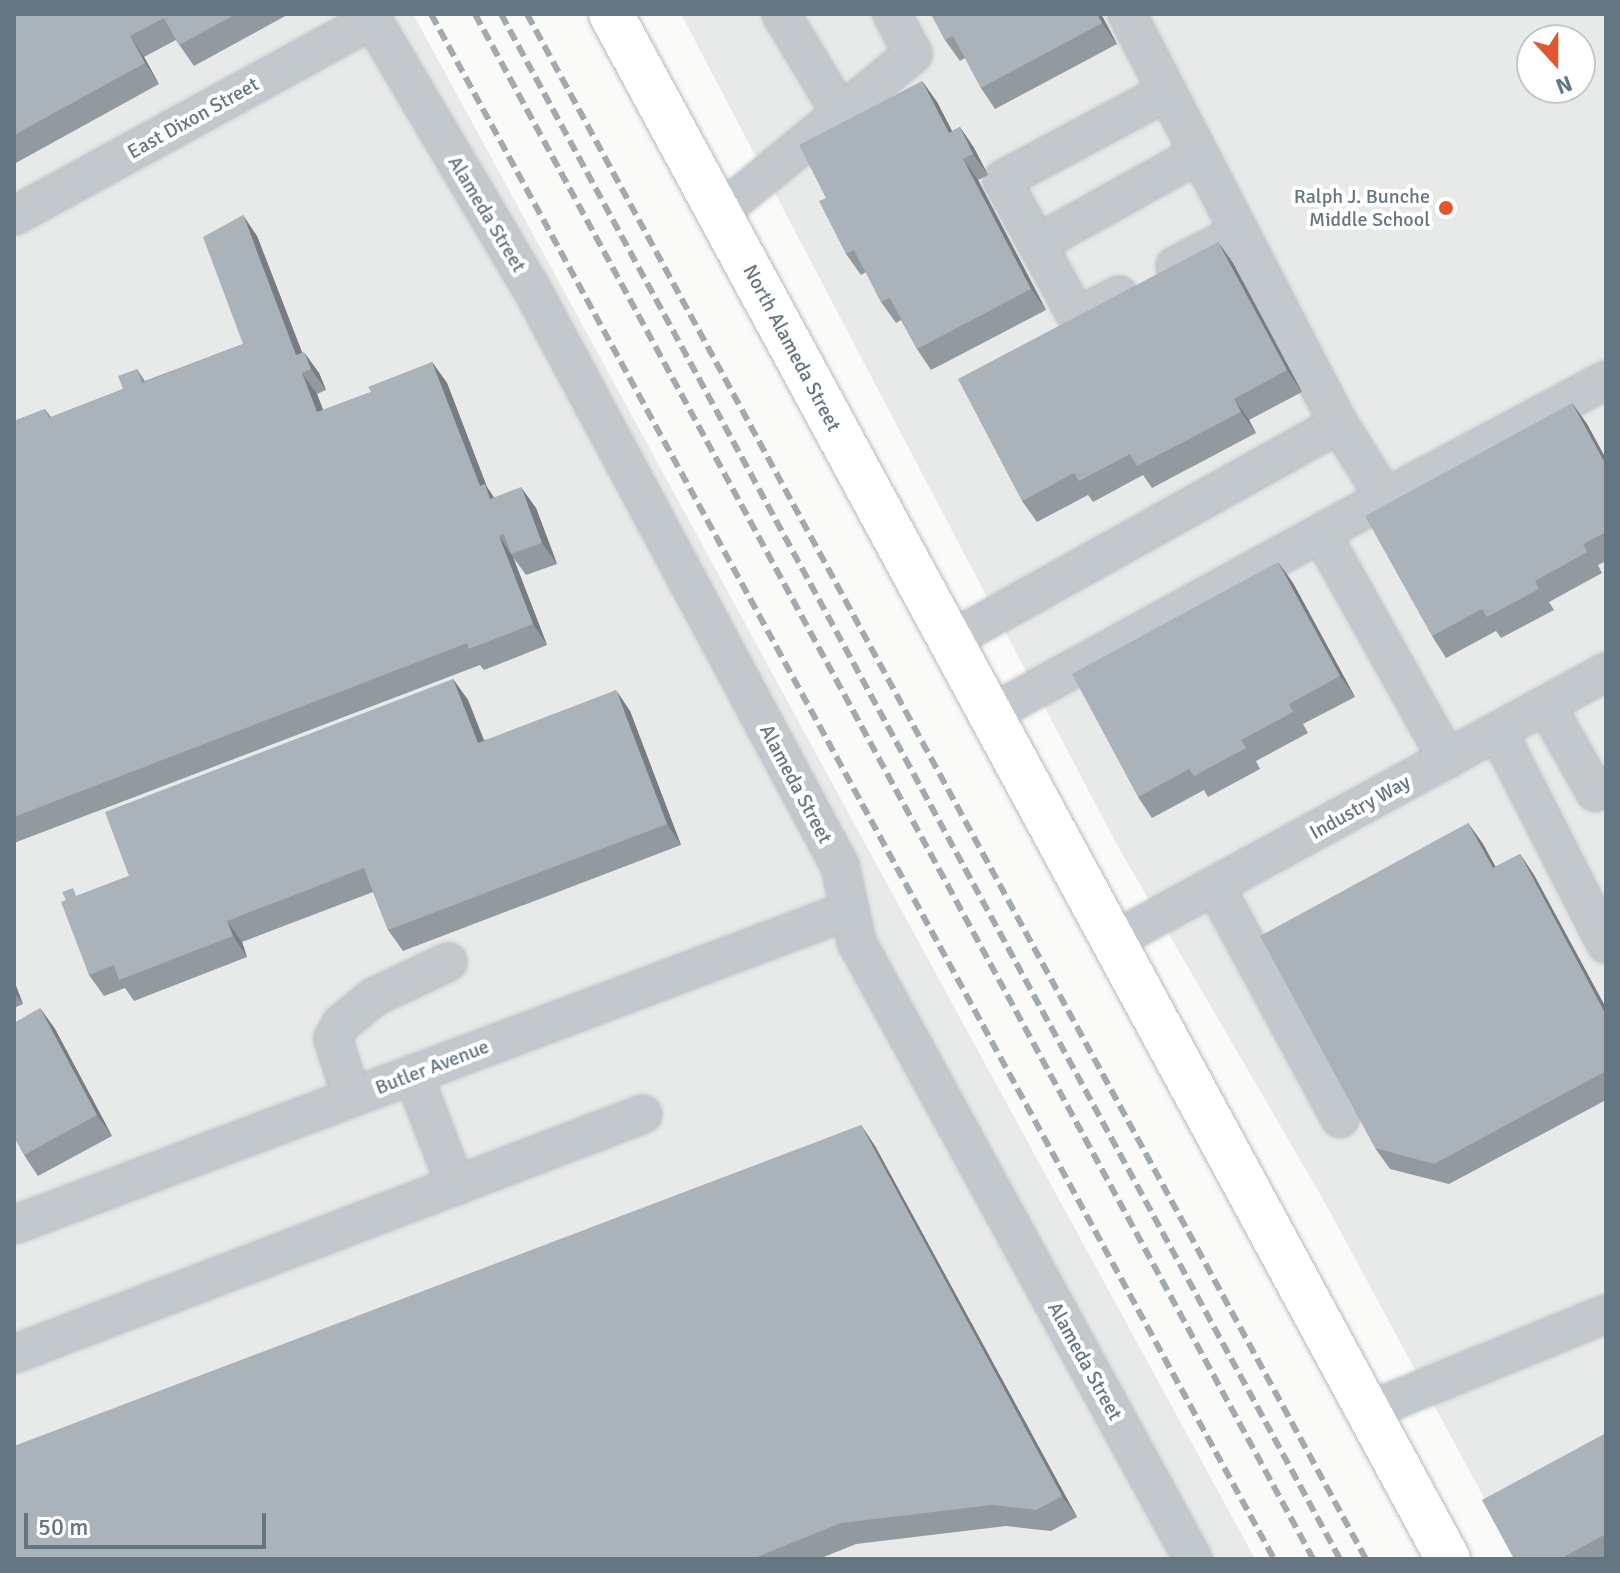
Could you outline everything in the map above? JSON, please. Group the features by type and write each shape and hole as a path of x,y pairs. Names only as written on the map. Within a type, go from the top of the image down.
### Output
{"main road":[{"name":"North Alameda Street","path":"611,14 982,698"},
{"path":"982,698 1448,1559"}],"street":[{"path":"781,14 840,112"},
{"path":"719,213 913,54 892,14"},
{"path":"1127,14 1339,424 1385,498"},
{"name":"East Dixon Street","path":"14,216 370,17"},
{"name":"Alameda Street","path":"370,17 535,295 840,866 857,943 1193,1559"},
{"path":"1167,92 1002,180 1037,244 1064,324 1240,232"},
{"path":"1037,244 1199,154"},
{"path":"982,698 1322,535 1606,380"},
{"path":"951,640 1339,424"},
{"path":"1322,535 1447,759"},
{"name":"Industry Way","path":"1113,941 1606,672"},
{"path":"1546,705 1595,792 1606,786"},
{"path":"1498,732 1606,944"},
{"path":"1215,886 1340,1118"},
{"name":"Butler Avenue","path":"20,1212 352,1097 850,910"},
{"path":"352,1097 333,1039 341,1024 374,997 448,962"},
{"path":"413,1074 456,1186"},
{"path":"14,1354 643,1114"},
{"path":"1368,1411 1606,1314"}],"shaded area":[{"path":"14,14 413,14 1255,1559 14,1559"},
{"path":"681,14 1606,14 1606,1559 1517,1559 1324,1201 1117,845"}],"building":[{"path":"14,14 236,14 179,45 164,18 130,36 145,63 14,135"},
{"path":"931,14 1097,14 1102,23 981,88 953,36 945,40"},
{"path":"922,81 949,133 960,127 973,154 963,159 1031,289 917,349 890,298 881,302 854,250 846,254 819,201 826,198 799,145"},
{"path":"243,215 296,355 304,352 311,369 302,373 317,412 371,392 368,387 432,362 480,486 485,484 490,499 521,487 542,543 511,554 504,534 499,536 533,624 469,649 467,643 14,817 14,421 45,409 49,418 123,389 118,376 137,369 142,383 243,344 203,237"},
{"path":"1218,242 1287,370 1234,399 1241,412 1137,466 1130,454 1079,481 1074,473 1022,501 958,379"},
{"path":"1572,403 1606,465 1606,532 1583,544 1587,552 1535,581 1539,589 1487,617 1482,609 1432,636 1365,516"},
{"path":"1278,562 1340,676 1289,704 1293,712 1241,740 1246,748 1194,776 1189,769 1138,797 1072,674"},
{"path":"453,679 478,743 616,690 667,824 388,930 364,868 227,921 233,936 119,980 114,965 89,975 61,902 66,900 62,892 73,888 76,896 129,876 105,812"},
{"path":"1468,823 1493,868 1520,854 1606,1015 1606,1071 1434,1164 1375,1148 1260,936"},
{"path":"40,1008 97,1115 24,1155 14,1137 14,1023"},
{"path":"861,1125 1062,1496 1036,1510 992,1505 841,1523 752,1559 14,1559 14,1446"},
{"path":"1606,1433 1606,1534 1560,1559 1514,1559 1482,1500"}],"railway":[{"path":"431,14 1274,1559"},
{"path":"475,14 1313,1559"},
{"path":"501,14 1340,1559"},
{"path":"527,14 1366,1559"}],"place":[{"name":"Ralph J. Bunche Middle School","path":"1446,208"}]}
